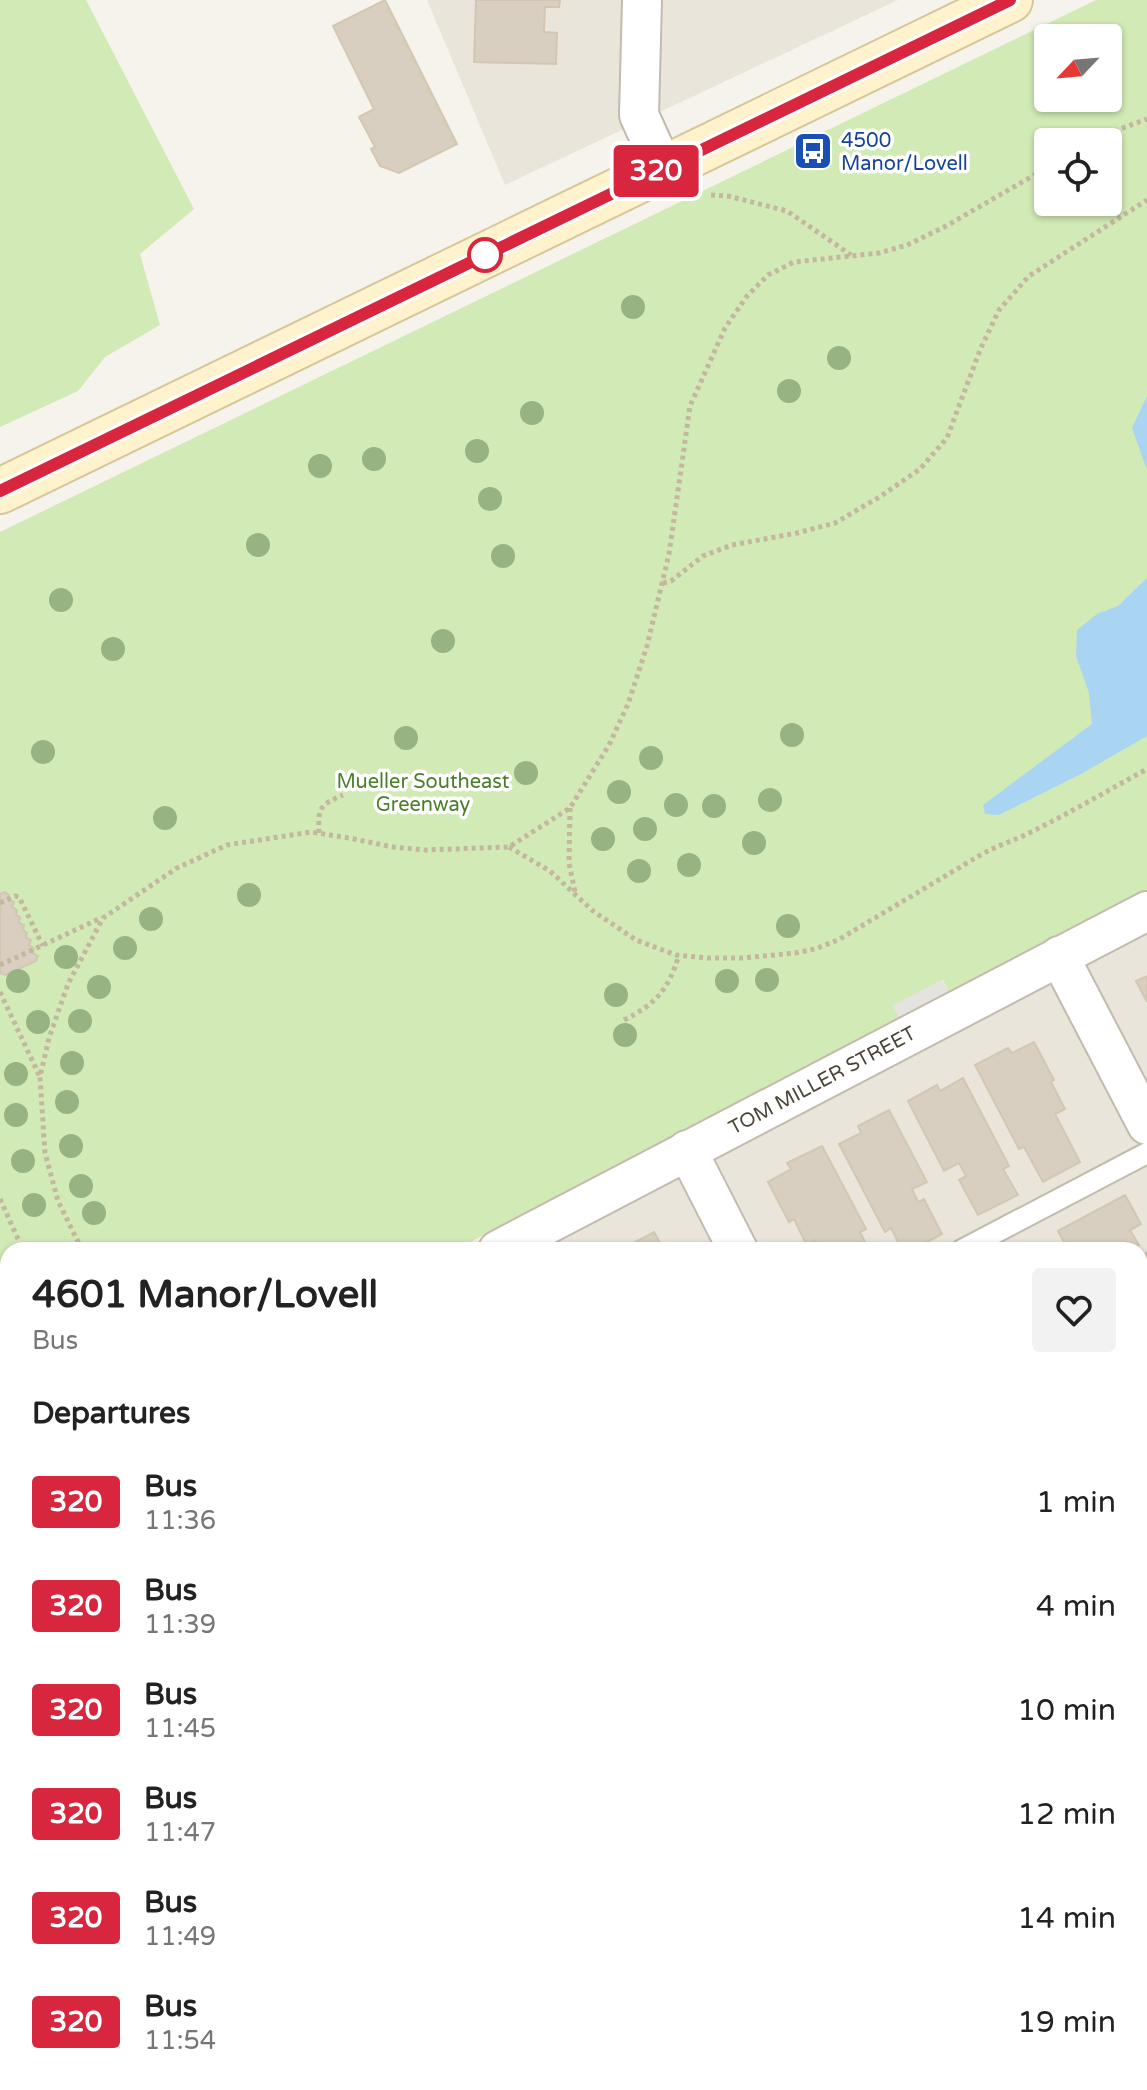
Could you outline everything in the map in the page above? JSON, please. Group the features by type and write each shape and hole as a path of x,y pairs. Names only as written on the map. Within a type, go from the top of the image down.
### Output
{"main road":[{"path":"0,491 1010,0"}],"street":[{"path":"642,0 639,115 663,168"},
{"name":"TOM MILLER STREET","path":"513,1242 1147,911"},
{"path":"1059,956 1147,1125"},
{"path":"687,1150 734,1242"}],"lane":[{"path":"981,1242 1147,1153"}],"path":[{"path":"1122,128 1147,119"},
{"path":"0,965 103,918 177,868 227,845 311,832 425,850 509,847 570,808 609,745 628,704 647,646 669,554 690,406 725,328 747,296 768,275 794,262 879,253 907,245 1034,175"},
{"path":"711,195 728,196 787,211 852,255"},
{"path":"662,583 671,581 703,556 732,545 835,523 920,469 947,438 980,350 999,310 1029,276 1147,200"},
{"path":"509,847 550,871 593,911 636,940 679,955 743,958 795,953 838,940 982,854 1077,809 1147,769"},
{"path":"319,833 320,809 325,802 343,795"},
{"path":"570,808 569,863 576,893"},
{"path":"0,903 19,897 43,946"},
{"path":"79,1242 58,1201 45,1153 40,1077 49,1038 68,984 103,918"},
{"path":"624,1020 655,1001 673,975 679,955"},
{"path":"0,992 40,1077"},
{"path":"0,1199 19,1242"}],"shaded area":[{"path":"427,0 898,0 505,185"},
{"path":"1147,913 1147,1242 520,1242"},
{"path":"942,980 949,993 899,1019 893,1005"}],"green space":[{"path":"0,0 86,0 194,209 140,254 160,325 105,357 78,391 0,427"},
{"name":"Mueller Southeast Greenway","path":"1096,0 1147,0 1147,889 949,993 943,980 893,1006 900,1019 470,1242 0,1242 0,532 1034,30 1034,112 1122,112 1122,24 1047,24"}],"water":[{"path":"1147,396 1147,470 1132,428"},
{"path":"1147,578 1147,736 1081,774 999,815 985,814 983,805 1092,724 1089,693 1076,656 1077,630 1097,614 1118,606"}],"building":[{"path":"385,0 457,144 399,173 380,166 371,149 375,147 359,117 374,109 333,26"},
{"path":"476,0 560,0 559,7 545,7 544,32 557,33 556,64 474,62"},
{"path":"5,892 14,902 12,907 17,910 19,923 24,925 26,938 31,940 29,945 38,956 36,961 5,975 0,973 0,894"},
{"path":"1147,976 1147,1002 1136,981"},
{"path":"1034,1042 1065,1109 1055,1114 1080,1162 1043,1182 1024,1147 1019,1149 975,1065 1008,1048 1012,1053"},
{"path":"963,1078 1009,1166 1003,1169 1018,1195 978,1215 959,1180 966,1176 959,1163 944,1171 908,1101 937,1085 940,1091"},
{"path":"889,1110 927,1182 912,1189 918,1202 924,1199 942,1234 927,1242 898,1242 891,1228 885,1232 839,1144 861,1133 858,1126"},
{"path":"822,1146 866,1229 860,1232 865,1242 805,1242 794,1219 789,1222 768,1182 791,1169 787,1163"},
{"path":"1125,1195 1141,1224 1130,1230 1137,1242 1064,1242 1058,1231"},
{"path":"654,1232 660,1242 635,1242"}],"bus line":[{"name":"320","path":"0,491 1010,0"}],"place":[{"name":"4500 Manor/Lovell","path":"813,151"}]}
